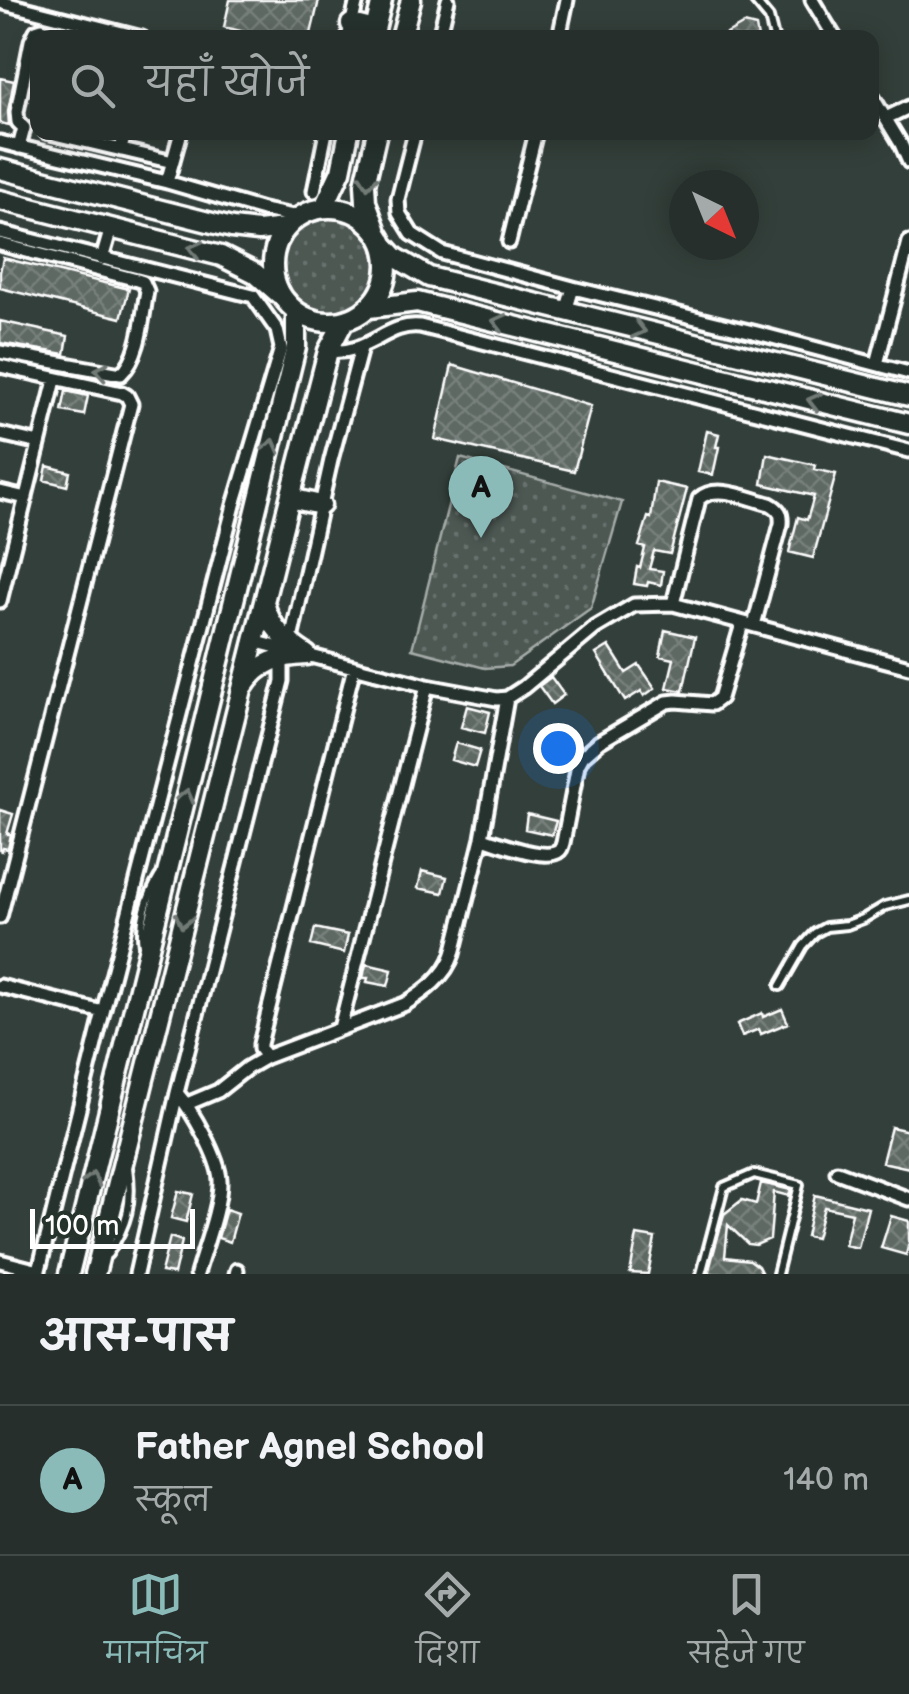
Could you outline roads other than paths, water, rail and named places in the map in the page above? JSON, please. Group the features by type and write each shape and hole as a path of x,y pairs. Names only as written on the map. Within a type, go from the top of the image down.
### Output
{"street":[{"path":"350,30 358,0"},
{"path":"375,30 382,0"},
{"path":"404,30 411,0"},
{"path":"441,30 448,0"},
{"path":"560,30 567,0"},
{"path":"812,0 830,30"},
{"path":"0,2 42,6 117,30"},
{"path":"30,50 17,112 18,122 30,128"},
{"path":"886,118 909,106"},
{"path":"879,107 909,162"},
{"path":"20,147 30,131"},
{"path":"79,140 173,162"},
{"path":"121,150 123,140"},
{"path":"167,182 179,140"},
{"path":"319,199 325,140"},
{"path":"0,169 232,228 258,231 291,222 311,210 341,172 347,140"},
{"path":"0,200 221,256 255,273 296,312 319,322 344,321 369,308 382,289 388,267 366,202 365,184 375,140"},
{"path":"413,140 398,199 399,213 412,234 442,253 909,373"},
{"path":"510,242 534,140"},
{"path":"0,142 167,182 291,222"},
{"path":"119,198 124,173"},
{"path":"319,199 353,212 395,256 429,277 909,396"},
{"path":"280,294 273,278 272,260 276,244 291,222"},
{"path":"102,259 111,228"},
{"path":"0,232 21,244 143,282 147,291 136,350 121,374 0,352"},
{"path":"877,364 909,242"},
{"path":"0,244 21,244 102,259 253,296 277,330 281,348 234,505 39,1273 0,1261"},
{"path":"566,311 572,288"},
{"path":"369,308 417,302 909,424"},
{"path":"69,1274 296,347 296,312"},
{"path":"95,1274 328,351 344,321"},
{"path":"328,351 362,348 411,325 909,451"},
{"path":"552,360 558,337"},
{"path":"136,1274 177,1093 362,348"},
{"path":"0,366 122,393 131,404 0,917"},
{"path":"0,601 55,380"},
{"path":"0,434 39,443"},
{"path":"234,505 264,480"},
{"path":"482,838 539,854 556,853 562,848 578,765 588,749 667,702 716,703 782,524 778,508 715,491 706,493 699,500 673,604"},
{"path":"0,492 26,498"},
{"path":"290,498 321,505"},
{"path":"266,592 264,605 286,650"},
{"path":"253,641 427,686 483,698 507,698 595,628 634,605 673,604 909,668"},
{"path":"240,692 258,669 286,650 307,655"},
{"path":"266,1057 260,1044 354,667"},
{"path":"340,1028 427,686"},
{"path":"186,1104 218,1091 266,1057 406,1004 447,968 482,838 507,698"},
{"path":"0,986 103,1012"},
{"path":"177,1093 202,1132 220,1177 197,1274"},
{"path":"837,1172 909,1198"}],"lane":[{"path":"754,0 769,18 772,30"},
{"path":"780,986 815,932 847,925 886,906 909,900"},
{"path":"701,1274 724,1187 754,1174 799,1185 777,1274"}],"place":[{"name":"Father Agnel School","path":"481,538"}]}
